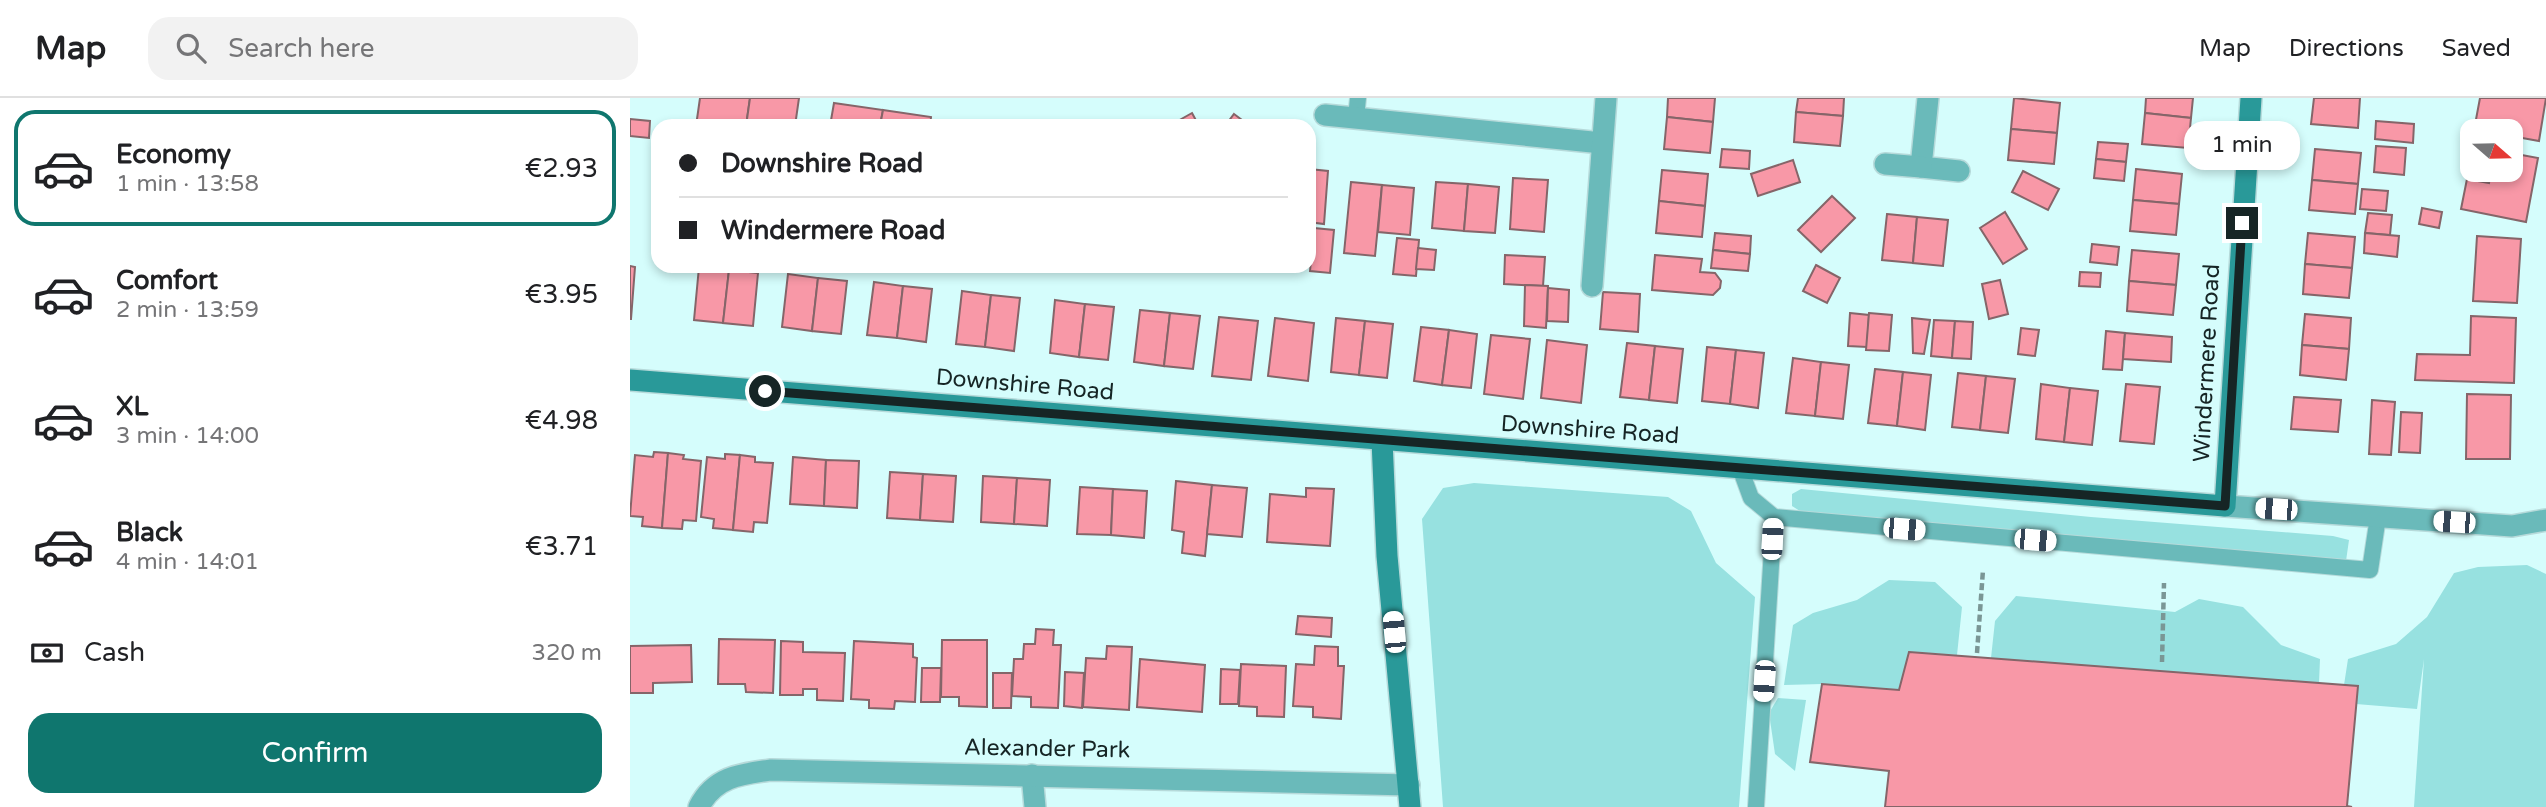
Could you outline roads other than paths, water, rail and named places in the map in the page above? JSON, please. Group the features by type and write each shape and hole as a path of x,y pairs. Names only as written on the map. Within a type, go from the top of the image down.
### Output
{"street":[{"path":"1592,286 1606,98"},
{"path":"1922,167 1928,98"},
{"name":"Windermere Road","path":"2225,506 2251,98"},
{"path":"1325,115 1357,108 1602,143"},
{"path":"1885,164 1959,171"},
{"name":"Downshire Road","path":"630,380 2225,506 2512,526 2546,520"},
{"path":"1382,440 1387,556 1410,807"},
{"name":"Alexander Park","path":"699,807 709,790 720,782 735,775 771,769 1409,785"},
{"path":"1032,775 1035,807"}],"lane":[{"path":"1740,468 1751,498 1774,517 2370,570 2378,517"},
{"path":"1756,807 1774,517"}]}
